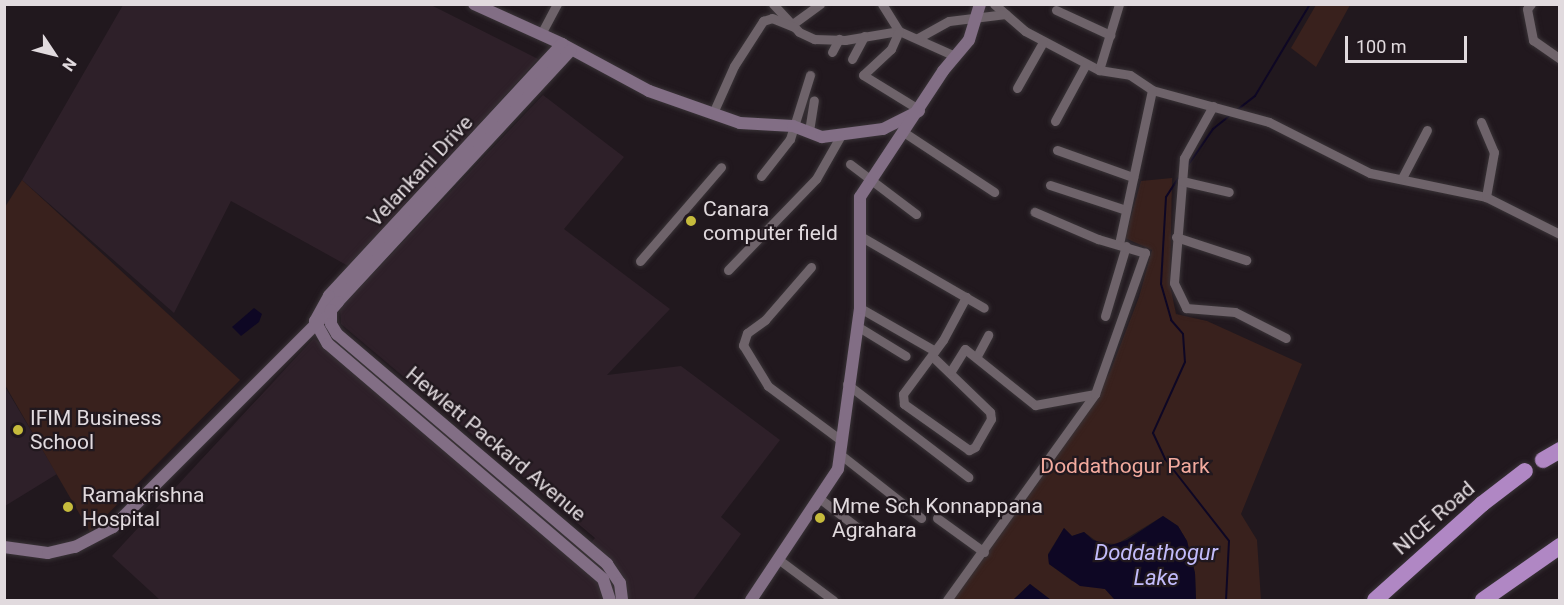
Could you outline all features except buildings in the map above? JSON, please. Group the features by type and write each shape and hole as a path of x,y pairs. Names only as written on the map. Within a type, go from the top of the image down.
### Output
{"highway":[{"path":"1543,460 1560,450"},
{"name":"NICE Road","path":"1375,600 1482,504 1525,471"},
{"path":"1483,600 1560,546"}],"street":[{"path":"474,4 541,34 649,91 740,123 793,126 822,137 883,129 920,110"},
{"path":"541,34 557,4"},
{"path":"773,4 795,26 814,39 839,39 899,31 955,56"},
{"path":"795,26 820,4"},
{"path":"882,4 899,31"},
{"path":"751,600 838,469 847,384 860,308 861,236 858,203 871,180 955,56 969,40 980,4"},
{"path":"994,4 1043,42 1099,70 1130,75 1152,90 1269,122 1370,173 1486,197 1560,234"},
{"path":"1099,70 1119,4"},
{"path":"1531,4 1527,9 1533,40 1560,59"},
{"path":"1056,10 1110,35"},
{"path":"918,38 949,21 976,20 1006,15"},
{"path":"713,113 734,66 763,21 772,18 795,26"},
{"path":"899,31 891,49 863,75 920,110"},
{"path":"852,59 864,36"},
{"path":"831,52 839,39"},
{"path":"1017,88 1043,42"},
{"name":"Velankani Drive","path":"331,320 338,302 567,47"},
{"name":"Velankani Drive","path":"316,325 329,296 567,47"},
{"path":"1055,121 1086,64"},
{"path":"761,176 790,139 810,75"},
{"path":"1105,316 1122,245 1126,210 1152,90"},
{"path":"809,131 814,100"},
{"path":"1213,106 1188,148 1176,237 1174,283 1186,308 1235,312 1286,338"},
{"path":"1481,122 1494,152 1486,197"},
{"path":"1402,178 1427,130"},
{"path":"905,133 994,192"},
{"path":"729,270 816,178 841,135"},
{"path":"1057,150 1133,177"},
{"path":"850,164 916,214"},
{"path":"640,261 721,167"},
{"path":"1182,181 1229,192"},
{"path":"1050,185 1126,210"},
{"path":"947,600 984,552 1095,394 1145,253 1098,239 1035,212"},
{"path":"861,236 984,308"},
{"path":"1176,237 1246,260"},
{"path":"811,267 765,320 747,333 743,345 768,386 842,441"},
{"path":"860,308 934,353 992,419 975,447 969,450 903,404 903,394 934,353 966,297"},
{"path":"4,547 48,553 75,547 113,527 316,325 331,320"},
{"name":"Hewlett Packard Avenue","path":"331,320 337,334 615,573"},
{"name":"Hewlett Packard Avenue","path":"316,325 328,344 603,579"},
{"path":"856,326 906,356"},
{"path":"977,356 988,335"},
{"path":"951,371 965,349 977,356 1035,405 1095,394"},
{"path":"847,384 968,477"},
{"path":"841,455 921,518"},
{"path":"819,498 858,528"},
{"path":"937,518 984,552"},
{"path":"778,559 833,600"},
{"path":"610,600 603,579 615,573 622,600"}],"shaded area":[{"path":"123,5 431,5 538,59 350,267 231,201 174,313 22,180"},
{"path":"543,95 624,157 564,229 670,309 607,375 681,366 780,440 721,517 741,534 693,600 160,600 112,556 314,338 576,559 595,538 341,324 340,308"},
{"name":"IFIM Business School","path":"4,385 57,474 5,506 4,506"}],"green space":[{"path":"1316,5 1350,5 1316,67 1291,48"},
{"name":"Doddathogur Park","path":"1172,178 1170,285 1176,314 1207,321 1302,364 1241,514 1257,540 1261,600 1196,600 1195,573 1187,541 1178,526 1163,516 1117,544 1099,543 1084,532 1072,536 1064,528 1048,554 1049,564 1072,581 1105,589 1115,600 1051,600 1030,584 1013,600 952,600 1039,481 1110,372 1139,297 1152,250 1125,238 1141,181"},
{"path":"22,180 240,380 90,532 5,385 5,207"}],"water":[{"path":"254,308 262,314 259,322 241,336 232,327"},
{"name":"Doddathogur Lake","path":"1163,516 1178,526 1187,541 1195,573 1196,600 1115,600 1105,589 1080,586 1049,564 1048,555 1064,528 1072,536 1084,532 1093,540 1111,545 1127,540"},
{"name":"Doddathogur Lake","path":"1030,584 1051,600 1013,600"}],"waterway":[{"path":"1237,110 1255,96 1310,4"},
{"path":"1188,165 1213,129 1230,115"},
{"path":"1179,177 1166,197 1161,284 1171,320 1183,334 1185,362 1153,433 1165,459 1229,541 1226,600"}],"place":[{"name":"Canara computer field","path":"691,221"},
{"name":"IFIM Business School","path":"18,430"},
{"name":"Ramakrishna Hospital","path":"68,507"},
{"name":"Mme Sch Konnappana Agrahara","path":"820,518"}]}
